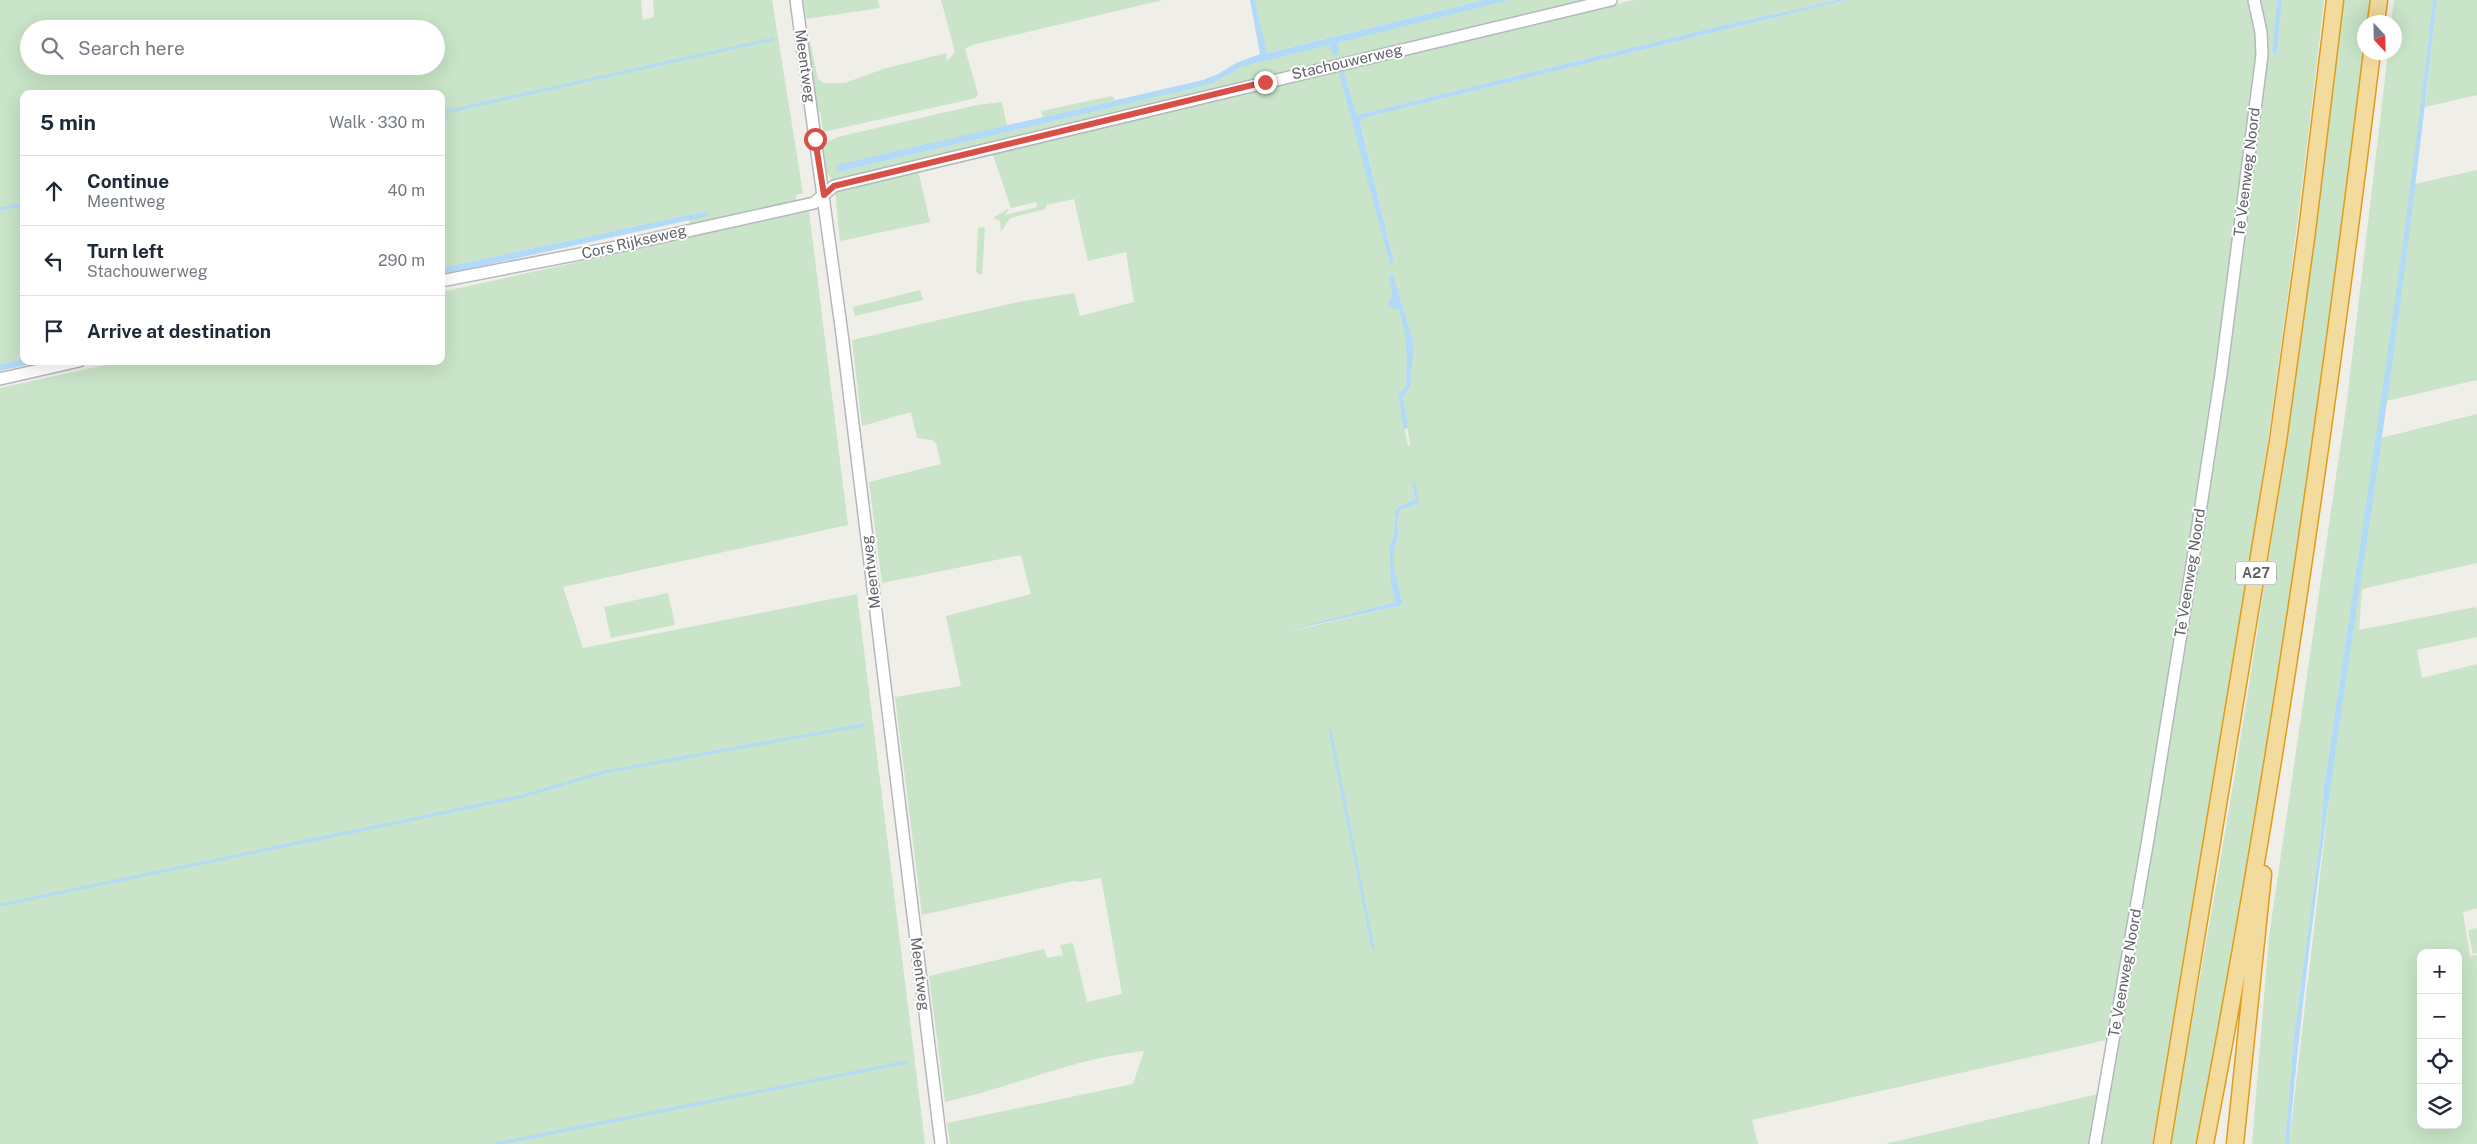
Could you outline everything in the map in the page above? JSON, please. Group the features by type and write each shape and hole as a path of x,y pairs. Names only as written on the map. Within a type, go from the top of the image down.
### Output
{"highway":[{"name":"A27","path":"2162,1144 2278,441 2307,231 2335,0"},
{"path":"2377,15 2379,0"},
{"path":"2205,1144 2281,710 2322,434 2371,60"},
{"path":"2235,1144 2281,710"}],"street":[{"name":"Meentweg","path":"796,0 824,195 941,1144"},
{"name":"Stachouwerweg","path":"824,195 834,186 1611,0"},
{"name":"Te Veenweg Noord","path":"2094,1144 2148,840 2221,374 2262,55 2261,32 2254,0"},
{"name":"Cors Rijkseweg","path":"445,280 611,248 814,203 824,195"},
{"path":"0,379 61,365"}],"green space":[{"path":"0,0 641,0 643,20 654,17 653,0 772,0 803,193 796,195 797,213 809,211 848,525 563,587 583,648 857,594 925,1144 0,1144 0,388 106,365 445,365 445,291 692,237 689,220 707,215 707,211 445,267 445,90 20,90 20,360 0,364"},
{"path":"803,0 878,0 880,8 806,19"},
{"path":"941,0 1163,0 972,45 965,49 978,94 976,98 823,132 820,111 816,112 806,37 809,38 818,79 824,83 845,83 883,69 946,53 947,61 955,52"},
{"path":"1255,0 1484,0 1266,53"},
{"path":"1510,0 1597,0 852,177 832,179 826,172 824,164 822,145 837,137 977,105 1002,102 1007,126 837,165 838,172 1212,84 1241,67 1329,44 1334,55 1337,43"},
{"path":"1634,0 1837,0 1716,27 1357,115 1344,72 1390,263 1394,262 1360,121 1363,118 1847,0 2251,0 2259,41 2216,384 2111,1039 1752,1120 1758,1144 950,1144 947,1123 1133,1084 1144,1051 1119,1054 1069,1066 945,1102 929,976 1044,949 1047,958 1063,955 1060,945 1073,943 1087,1002 1122,994 1101,878 1080,882 1074,881 922,915 895,697 961,686 946,616 1031,594 1021,555 882,583 869,482 941,464 936,443 932,440 917,438 911,412 862,426 852,340 1018,302 1074,293 1080,316 1134,302 1126,252 1088,261 1074,199 1046,205 1046,209 1010,218 1001,232 1000,221 993,218 1009,208 1005,215 1037,207 1036,202 1011,208 992,152","holes":["1393,274 1414,344 1410,387 1403,397 1410,445 1408,446 1398,395 1406,386 1407,335 1402,317 1397,309 1388,303 1392,296 1390,275","1412,482 1419,504 1400,510 1397,521 1399,535 1394,549 1394,567 1403,605 1286,632 1395,602 1391,582 1389,548 1394,536 1395,512 1398,507 1415,499"]},
{"path":"2260,0 2277,0 2272,52 2277,55 2282,0 2324,0 2289,287 2269,430 2203,859 2152,1144 2096,1144 2167,750 2263,18"},
{"path":"2343,0 2372,0 2370,15 2357,15 2357,60 2364,60 2292,603 2234,951 2198,1144 2169,1144 2196,1002 2244,716 2287,430"},
{"path":"2394,0 2433,0 2422,99 2382,394 2324,787 2321,833 2294,1036 2285,1144 2252,1144 2269,937 2347,401 2387,60 2402,60 2402,15 2392,15"},
{"path":"2437,0 2477,0 2477,95 2425,107"},
{"path":"1112,96 1115,100 1043,117 1041,111"},
{"path":"918,170 930,222 840,241 835,191"},
{"path":"2477,170 2477,380 2386,401 2415,184"},
{"path":"985,227 982,275 976,272 978,228"},
{"path":"920,290 923,300 855,316 853,307"},
{"path":"2477,414 2477,563 2362,589 2359,630 2475,607 2477,610 2477,637 2417,650 2422,678 2477,664 2477,908 2463,912 2470,956 2477,955 2477,1144 2289,1144 2331,781 2381,438"},
{"path":"668,593 675,625 611,638 604,607"},
{"path":"2477,928 2477,953 2473,954 2468,930"},
{"path":"2102,1093 2092,1144 1885,1144"}],"water":[{"path":"1250,0 1255,0 1267,53 1484,0 1510,0 1338,43 1339,54 1333,55 1329,45 1241,67 1212,84 838,172 836,165 1203,80 1218,74 1236,63 1260,54"},
{"path":"1837,0 1847,0 1363,118 1360,122 1394,263 1390,264 1339,73 1344,72 1357,115 1716,27"},
{"path":"2277,0 2282,0 2277,55 2272,52"},
{"path":"2433,0 2437,0 2402,294 2320,865 2295,1074 2289,1144 2285,1144 2294,1036 2321,833 2324,787 2396,296"},
{"path":"707,211 708,216 445,274 445,267"},
{"path":"1393,274 1414,344 1410,387 1403,397 1408,428 1404,429 1398,395 1406,386 1406,348 1399,310 1389,307 1388,303 1392,296 1389,275"},
{"path":"20,360 20,365 26,365 0,371 0,364"},
{"path":"1415,481 1419,504 1400,510 1397,521 1399,535 1394,549 1394,567 1403,605 1282,632 1395,602 1391,582 1389,548 1394,536 1395,511 1398,507 1415,499 1412,482"}],"waterway":[{"path":"445,112 773,39"},
{"path":"0,209 20,205"},
{"path":"0,905 519,797 605,772 864,725"},
{"path":"1330,730 1373,948"},
{"path":"496,1144 907,1062"}],"route":[{"path":"815,139 824,195 834,186 1265,82"}]}
